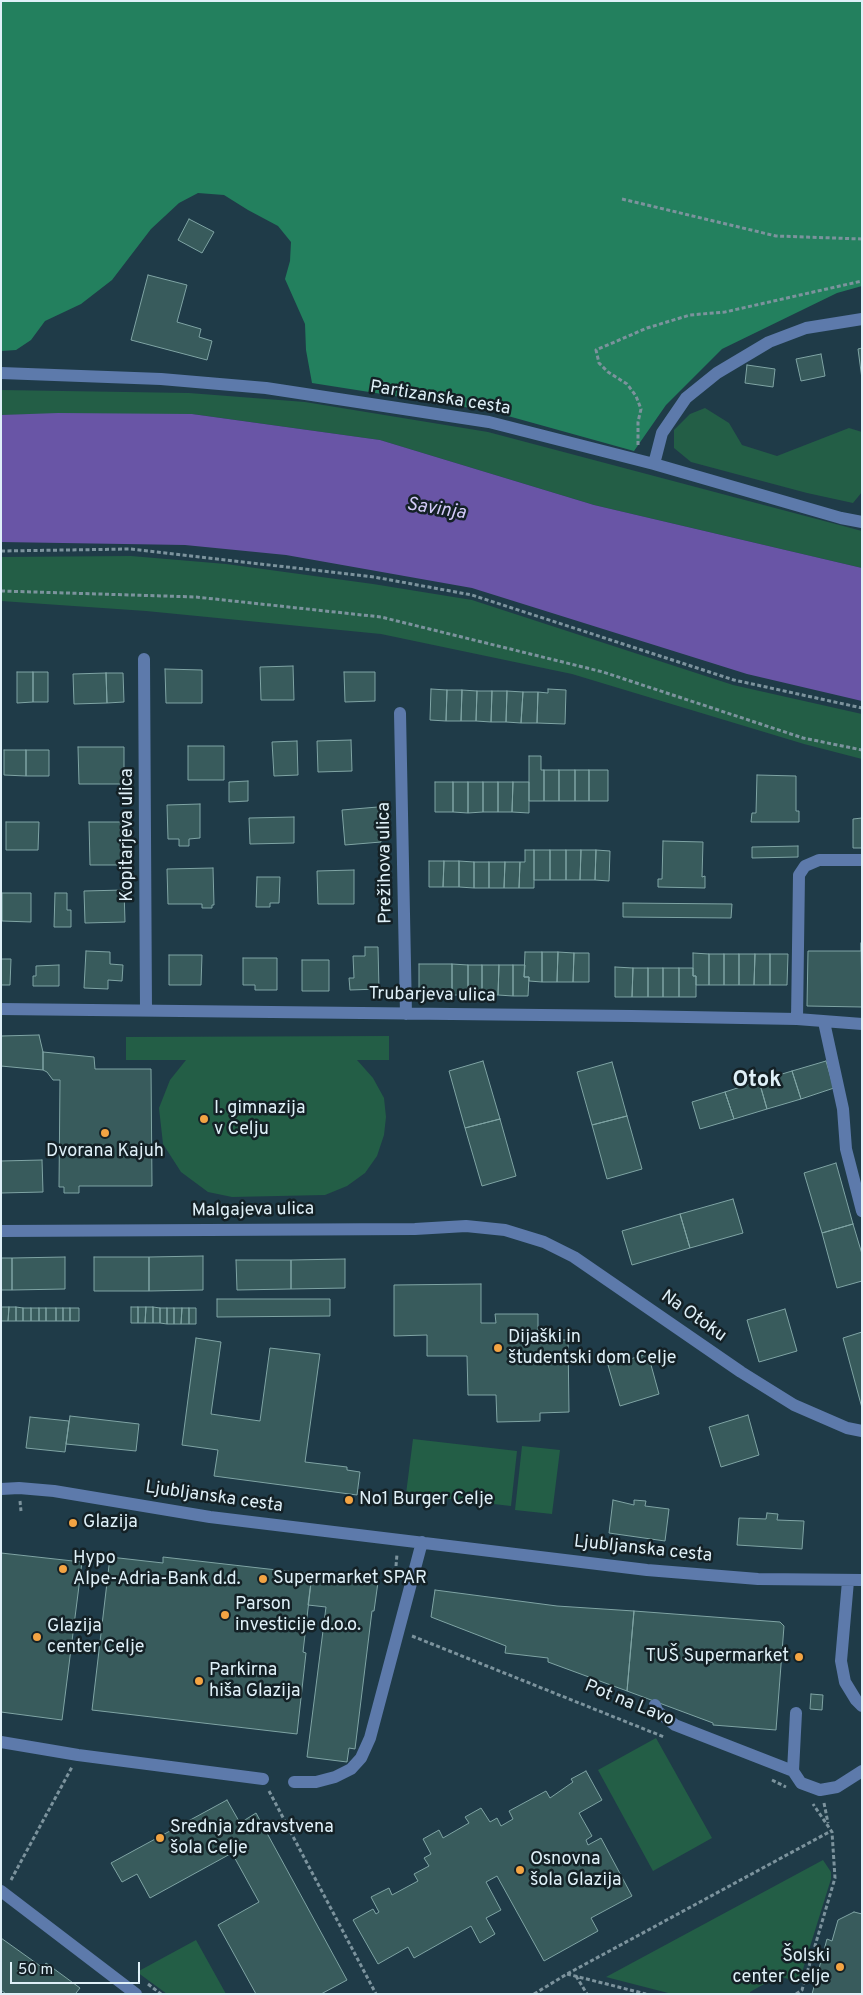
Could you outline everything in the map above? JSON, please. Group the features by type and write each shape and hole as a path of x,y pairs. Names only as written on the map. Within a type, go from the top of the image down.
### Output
{"street":[{"path":"654,464 662,432 686,398 717,374 769,342 806,328 862,319"},
{"name":"Partizanska cesta","path":"1,373 161,379 266,388 489,422 654,464 841,518 862,522"},
{"name":"Kopitarjeva ulica","path":"144,659 146,1010"},
{"name":"Prežihova ulica","path":"400,713 406,1014"},
{"path":"797,1019 799,875 805,866 819,860 862,860"},
{"name":"Trubarjeva ulica","path":"1,1009 797,1019 862,1024"},
{"path":"824,1022 843,1109 846,1149 862,1211"},
{"name":"Malgajeva ulica","path":"1,1231 415,1229 466,1226 505,1230"},
{"name":"Na Otoku","path":"505,1230 544,1242 574,1256 741,1372 794,1405 847,1428 862,1431"},
{"name":"Ljubljanska cesta","path":"1,1489 19,1488 54,1491 210,1517 647,1570 758,1579 862,1580"},
{"path":"294,1782 316,1782 335,1778 351,1770 361,1758 370,1738 422,1542"},
{"path":"848,1581 841,1661 845,1682 862,1706"},
{"name":"Pot na Lavo","path":"655,1704 657,1711 674,1725 793,1771 810,1793"},
{"path":"793,1771 796,1713"},
{"path":"1,1742 78,1755 263,1779"},
{"path":"810,1793 837,1787 862,1772"},
{"path":"3,1892 136,1994"}],"path":[{"path":"622,199 776,236 862,239"},
{"path":"638,461 638,422 641,409 636,396 627,384 608,372 599,363 596,350 647,328 690,315 725,312 862,281"},
{"path":"1,551 140,550 364,576 472,595 734,680 862,708"},
{"path":"1,591 196,597 381,617 603,672 803,738 862,750"},
{"name":"Pot na Lavo","path":"398,1629 666,1738"},
{"path":"3,1892 78,1755"},
{"path":"768,1778 791,1790"},
{"path":"263,1779 376,1994"},
{"path":"796,1994 802,1990 835,1878 832,1832 826,1817 824,1803 810,1793"},
{"path":"810,1793 832,1832"},
{"path":"534,1994 567,1974 832,1832"},
{"path":"567,1974 646,1994"},
{"path":"575,1976 587,1994"}],"green space":[{"path":"1,1 862,1 862,286 837,293 722,349 666,405 634,451 490,411 312,383 306,350 305,324 285,279 290,261 291,242 278,226 224,195 198,193 179,203 151,229 112,280 81,304 45,321 31,340 16,350 1,351"},
{"path":"1,390 189,393 305,402 488,432 862,531 862,568 594,505 380,440 192,414 1,415"},
{"path":"705,408 729,423 742,445 777,456 849,428 862,432 862,492 853,503 807,493 691,462 674,448 674,430 690,414"},
{"path":"131,556 226,564 472,600 733,685 862,714 862,759 804,744 572,674 381,634 146,611 1,601 1,557"},
{"path":"389,1036 389,1060 357,1060 373,1078 384,1098 386,1117 384,1135 377,1156 365,1173 347,1186 325,1195 232,1197 208,1192 181,1172 163,1144 159,1108 170,1080 186,1060 126,1060 126,1037"},
{"path":"413,1439 517,1451 511,1506 406,1494"},
{"path":"522,1446 560,1450 552,1514 515,1510"},
{"path":"656,1738 712,1838 653,1871 598,1770"},
{"path":"823,1860 831,1872 831,1879 799,1982 778,1976 750,1992 750,1994 672,1994 606,1977"},
{"path":"196,1940 226,1994 167,1994 137,1972"}],"water":[{"name":"Savinja","path":"58,413 192,414 380,440 594,505 862,568 862,701 747,674 472,588 286,555 185,545 1,542 1,415"}],"building":[{"path":"189,219 214,232 202,253 178,240"},
{"path":"148,275 187,285 177,322 201,329 199,337 212,341 207,360 131,340"},
{"path":"862,348 862,379 858,349"},
{"path":"821,354 825,376 801,381 796,359"},
{"path":"747,365 775,369 773,387 745,383"},
{"path":"293,666 294,700 261,700 260,667"},
{"path":"165,669 202,670 202,703 166,703"},
{"path":"17,672 33,672 33,702 17,703"},
{"path":"33,672 48,672 48,702 33,702"},
{"path":"344,672 375,672 375,701 345,702"},
{"path":"106,673 107,703 74,704 73,674"},
{"path":"106,673 123,673 124,702 107,703"},
{"path":"431,689 447,690 446,721 430,720"},
{"path":"548,689 566,690 565,724 537,723 538,692 548,693"},
{"path":"447,690 462,690 461,721 446,721"},
{"path":"462,690 477,691 476,721 461,721"},
{"path":"477,691 492,691 491,722 476,721"},
{"path":"492,691 507,691 506,722 491,722"},
{"path":"507,691 523,692 521,723 506,722"},
{"path":"523,692 538,692 537,723 521,723"},
{"path":"351,740 352,771 318,772 317,741"},
{"path":"297,741 298,775 274,776 272,742"},
{"path":"188,746 224,746 224,780 188,780"},
{"path":"78,747 124,747 124,784 79,784"},
{"path":"4,750 26,750 26,776 4,775"},
{"path":"26,750 49,750 49,776 26,776"},
{"path":"529,756 541,756 541,770 544,770 544,801 529,801"},
{"path":"544,770 559,770 559,801 544,801"},
{"path":"559,770 575,770 575,801 559,801"},
{"path":"575,770 589,770 589,801 575,801"},
{"path":"589,770 608,770 608,801 589,801"},
{"path":"757,775 796,776 796,811 799,811 799,822 751,822 752,813 756,813"},
{"path":"248,781 248,801 229,802 229,782"},
{"path":"435,782 453,782 453,812 435,812"},
{"path":"453,782 468,782 468,813 453,812"},
{"path":"468,782 483,782 483,812 468,813"},
{"path":"483,782 498,782 498,812 483,812"},
{"path":"498,782 513,782 512,812 498,812"},
{"path":"513,782 529,782 529,813 512,812"},
{"path":"200,804 200,838 189,839 189,846 179,846 179,839 168,839 167,805"},
{"path":"378,807 381,842 345,845 342,810"},
{"path":"294,817 294,843 250,844 249,818"},
{"path":"862,818 862,848 853,848 853,819"},
{"path":"6,822 39,822 38,850 6,850"},
{"path":"89,822 124,822 124,865 90,865"},
{"path":"663,841 703,842 702,877 705,876 705,888 658,887 658,879 662,879"},
{"path":"798,846 798,857 752,858 752,847"},
{"path":"525,850 534,850 534,888 519,888 520,862 525,862"},
{"path":"534,850 550,850 550,880 534,880"},
{"path":"550,850 566,850 566,880 550,880"},
{"path":"566,850 581,850 580,880 566,880"},
{"path":"581,850 596,850 595,880 580,880"},
{"path":"596,850 610,851 609,881 595,880"},
{"path":"429,861 444,861 443,887 429,887"},
{"path":"444,861 459,861 459,887 443,887"},
{"path":"459,861 474,862 474,888 459,887"},
{"path":"474,862 489,862 489,888 474,888"},
{"path":"489,862 505,862 504,888 489,888"},
{"path":"505,862 520,862 519,888 504,888"},
{"path":"213,868 214,905 212,905 212,908 202,908 202,904 168,904 167,869"},
{"path":"354,870 354,904 318,904 317,871"},
{"path":"257,877 280,877 279,903 270,903 270,907 256,907"},
{"path":"124,890 125,922 85,923 84,891"},
{"path":"2,893 31,893 31,922 2,921"},
{"path":"55,893 67,893 67,910 71,910 71,927 54,927"},
{"path":"623,903 732,904 731,918 623,917"},
{"path":"861,943 862,1007 807,1006 808,951 861,951"},
{"path":"365,947 378,947 379,989 350,990 349,978 354,978 353,956 365,956"},
{"path":"86,951 110,952 110,964 123,965 122,981 108,980 108,989 84,988"},
{"path":"525,952 542,952 542,982 529,981 529,977 524,977"},
{"path":"542,952 558,952 557,982 542,982"},
{"path":"558,952 574,953 573,982 557,982"},
{"path":"574,953 589,953 589,982 573,982"},
{"path":"693,953 709,954 709,985 696,985 696,976 693,976"},
{"path":"709,954 724,954 724,985 709,985"},
{"path":"724,954 739,954 739,985 724,985"},
{"path":"739,954 755,954 754,985 739,985"},
{"path":"755,954 770,954 770,985 754,985"},
{"path":"770,954 788,954 787,985 770,985"},
{"path":"169,955 202,955 201,985 169,985"},
{"path":"243,958 277,958 277,990 255,990 255,985 243,985"},
{"path":"1,959 11,959 10,985 1,985"},
{"path":"302,960 329,960 329,991 302,991"},
{"path":"419,964 452,964 452,995 419,994"},
{"path":"452,964 468,965 468,995 452,995"},
{"path":"59,965 59,986 33,986 36,966"},
{"path":"468,965 482,965 482,995 468,995"},
{"path":"482,965 499,965 498,995 482,995"},
{"path":"499,965 513,965 513,996 498,995"},
{"path":"513,965 525,965 524,977 529,977 528,996 513,996"},
{"path":"615,967 633,968 632,997 615,997"},
{"path":"633,968 648,968 648,997 632,997"},
{"path":"648,968 663,968 663,997 648,997"},
{"path":"663,968 679,968 679,997 663,997"},
{"path":"679,968 693,968 693,976 696,976 696,997 679,997"},
{"path":"39,1035 43,1052 43,1070 1,1066 1,1036"},
{"name":"Dvorana Kajuh","path":"43,1052 94,1057 95,1069 151,1069 152,1186 79,1186 79,1193 64,1193 64,1187 59,1187 60,1080 53,1080 43,1070"},
{"path":"483,1061 500,1119 465,1128 449,1071"},
{"path":"826,1061 834,1088 801,1099 792,1071"},
{"path":"612,1062 627,1116 592,1125 577,1072"},
{"path":"792,1071 801,1099 767,1109 759,1081"},
{"path":"759,1081 767,1109 734,1119 725,1092"},
{"path":"725,1092 734,1119 700,1129 692,1102"},
{"path":"627,1116 642,1169 607,1179 592,1125"},
{"path":"500,1119 516,1176 482,1186 465,1128"},
{"path":"42,1160 43,1192 1,1193 1,1161"},
{"path":"836,1163 853,1224 822,1233 804,1173"},
{"path":"733,1199 743,1233 690,1248 680,1214"},
{"path":"680,1214 690,1248 632,1265 622,1231"},
{"path":"853,1224 862,1254 862,1281 837,1288 822,1233"},
{"path":"203,1256 203,1290 149,1291 149,1257"},
{"path":"65,1257 65,1289 12,1290 12,1258"},
{"path":"94,1257 149,1257 149,1291 94,1291"},
{"path":"1,1258 12,1258 12,1290 1,1290"},
{"path":"345,1259 345,1288 291,1289 291,1260"},
{"path":"236,1260 291,1260 291,1289 237,1290"},
{"name":"Dijaški in študentski dom Celje","path":"481,1284 481,1323 496,1323 495,1314 538,1314 538,1340 568,1340 569,1412 540,1413 540,1421 497,1422 496,1395 468,1395 467,1356 427,1356 427,1335 394,1336 394,1285"},
{"path":"217,1299 330,1299 330,1316 217,1317"},
{"path":"1,1307 9,1307 8,1321 1,1321"},
{"path":"9,1307 16,1307 16,1321 8,1321"},
{"path":"16,1307 23,1308 23,1321 16,1321"},
{"path":"131,1307 138,1307 138,1323 131,1323"},
{"path":"138,1307 146,1307 145,1323 138,1323"},
{"path":"146,1307 153,1307 153,1323 145,1323"},
{"path":"153,1307 160,1308 160,1323 153,1323"},
{"path":"23,1308 31,1308 31,1321 23,1321"},
{"path":"31,1308 39,1308 39,1321 31,1321"},
{"path":"39,1308 46,1308 46,1321 39,1321"},
{"path":"46,1308 56,1308 56,1321 46,1321"},
{"path":"56,1308 63,1308 63,1321 56,1321"},
{"path":"63,1308 70,1308 70,1321 63,1321"},
{"path":"70,1308 79,1308 79,1321 70,1321"},
{"path":"160,1308 167,1308 167,1324 160,1323"},
{"path":"167,1308 174,1308 174,1324 167,1324"},
{"path":"174,1308 182,1308 181,1324 174,1324"},
{"path":"182,1308 189,1308 189,1324 181,1324"},
{"path":"189,1308 196,1308 196,1324 189,1324"},
{"path":"785,1309 797,1351 759,1362 747,1320"},
{"path":"862,1332 862,1408 843,1338"},
{"path":"196,1338 221,1342 211,1414 260,1421 270,1348 320,1354 305,1462 347,1467 347,1470 360,1472 357,1495 214,1476 218,1450 182,1445"},
{"path":"648,1354 659,1394 620,1406 608,1365"},
{"path":"748,1415 759,1455 721,1467 709,1427"},
{"path":"70,1416 139,1424 136,1451 66,1444"},
{"path":"30,1417 69,1421 65,1452 26,1448"},
{"path":"613,1500 634,1505 634,1500 646,1501 645,1506 669,1509 665,1541 609,1533"},
{"path":"767,1513 778,1514 777,1520 804,1521 802,1549 737,1545 739,1518 766,1519"},
{"name":"Glazija center Celje","path":"1,1553 82,1562 62,1720 1,1712"},
{"path":"110,1557 163,1563 163,1557 312,1574 303,1652 306,1653 297,1734 92,1710"},
{"path":"312,1574 378,1582 374,1611 372,1611 355,1749 349,1748 347,1762 307,1757 326,1607 308,1605"},
{"path":"435,1590 557,1606 634,1611 627,1691 548,1662 548,1658 505,1653 506,1646 431,1617"},
{"path":"634,1611 780,1622 784,1626 776,1730 713,1725 713,1723 627,1691"},
{"path":"811,1694 823,1695 822,1710 810,1709"},
{"name":"Osnovna šola Glazija","path":"586,1771 602,1800 579,1813 592,1836 586,1840 588,1845 601,1838 632,1896 591,1918 598,1931 544,1961 497,1876 486,1882 501,1910 486,1918 495,1934 480,1943 471,1926 414,1958 408,1947 378,1964 353,1920 373,1909 376,1914 379,1912 371,1897 389,1888 392,1895 418,1881 414,1874 429,1866 424,1858 431,1854 423,1839 439,1830 443,1838 469,1823 465,1817 481,1808 490,1822 497,1818 501,1826 513,1819 509,1811 546,1791 550,1798 573,1782 571,1779"},
{"path":"227,1800 240,1823 256,1813 347,1980 321,1994 256,1994 218,1925 259,1902 232,1853 150,1898 137,1874 122,1882 111,1863"},
{"name":"Šolski center Celje","path":"854,1912 862,1914 862,1994 812,1994 827,1939 832,1941 838,1920"},
{"path":"1,1938 43,1968 46,1963 80,1988 76,1993 78,1994 6,1994 1,1990"}],"place":[{"name":"I. gimnazija v Celju","path":"204,1119"},
{"name":"Dvorana Kajuh","path":"105,1133"},
{"name":"Dijaški in študentski dom Celje","path":"498,1348"},
{"name":"No1 Burger Celje","path":"349,1500"},
{"name":"Glazija","path":"73,1523"},
{"name":"Hypo Alpe-Adria-Bank d.d.","path":"63,1569"},
{"name":"Supermarket SPAR","path":"263,1579"},
{"name":"Parson investicije d.o.o.","path":"225,1615"},
{"name":"Glazija center Celje","path":"37,1637"},
{"name":"TUŠ Supermarket","path":"799,1657"},
{"name":"Parkirna hiša Glazija","path":"199,1681"},
{"name":"Srednja zdravstvena šola Celje","path":"160,1838"},
{"name":"Osnovna šola Glazija","path":"520,1870"},
{"name":"Šolski center Celje","path":"840,1967"}],"district":[{"name":"Otok","path":"757,1082"}]}
